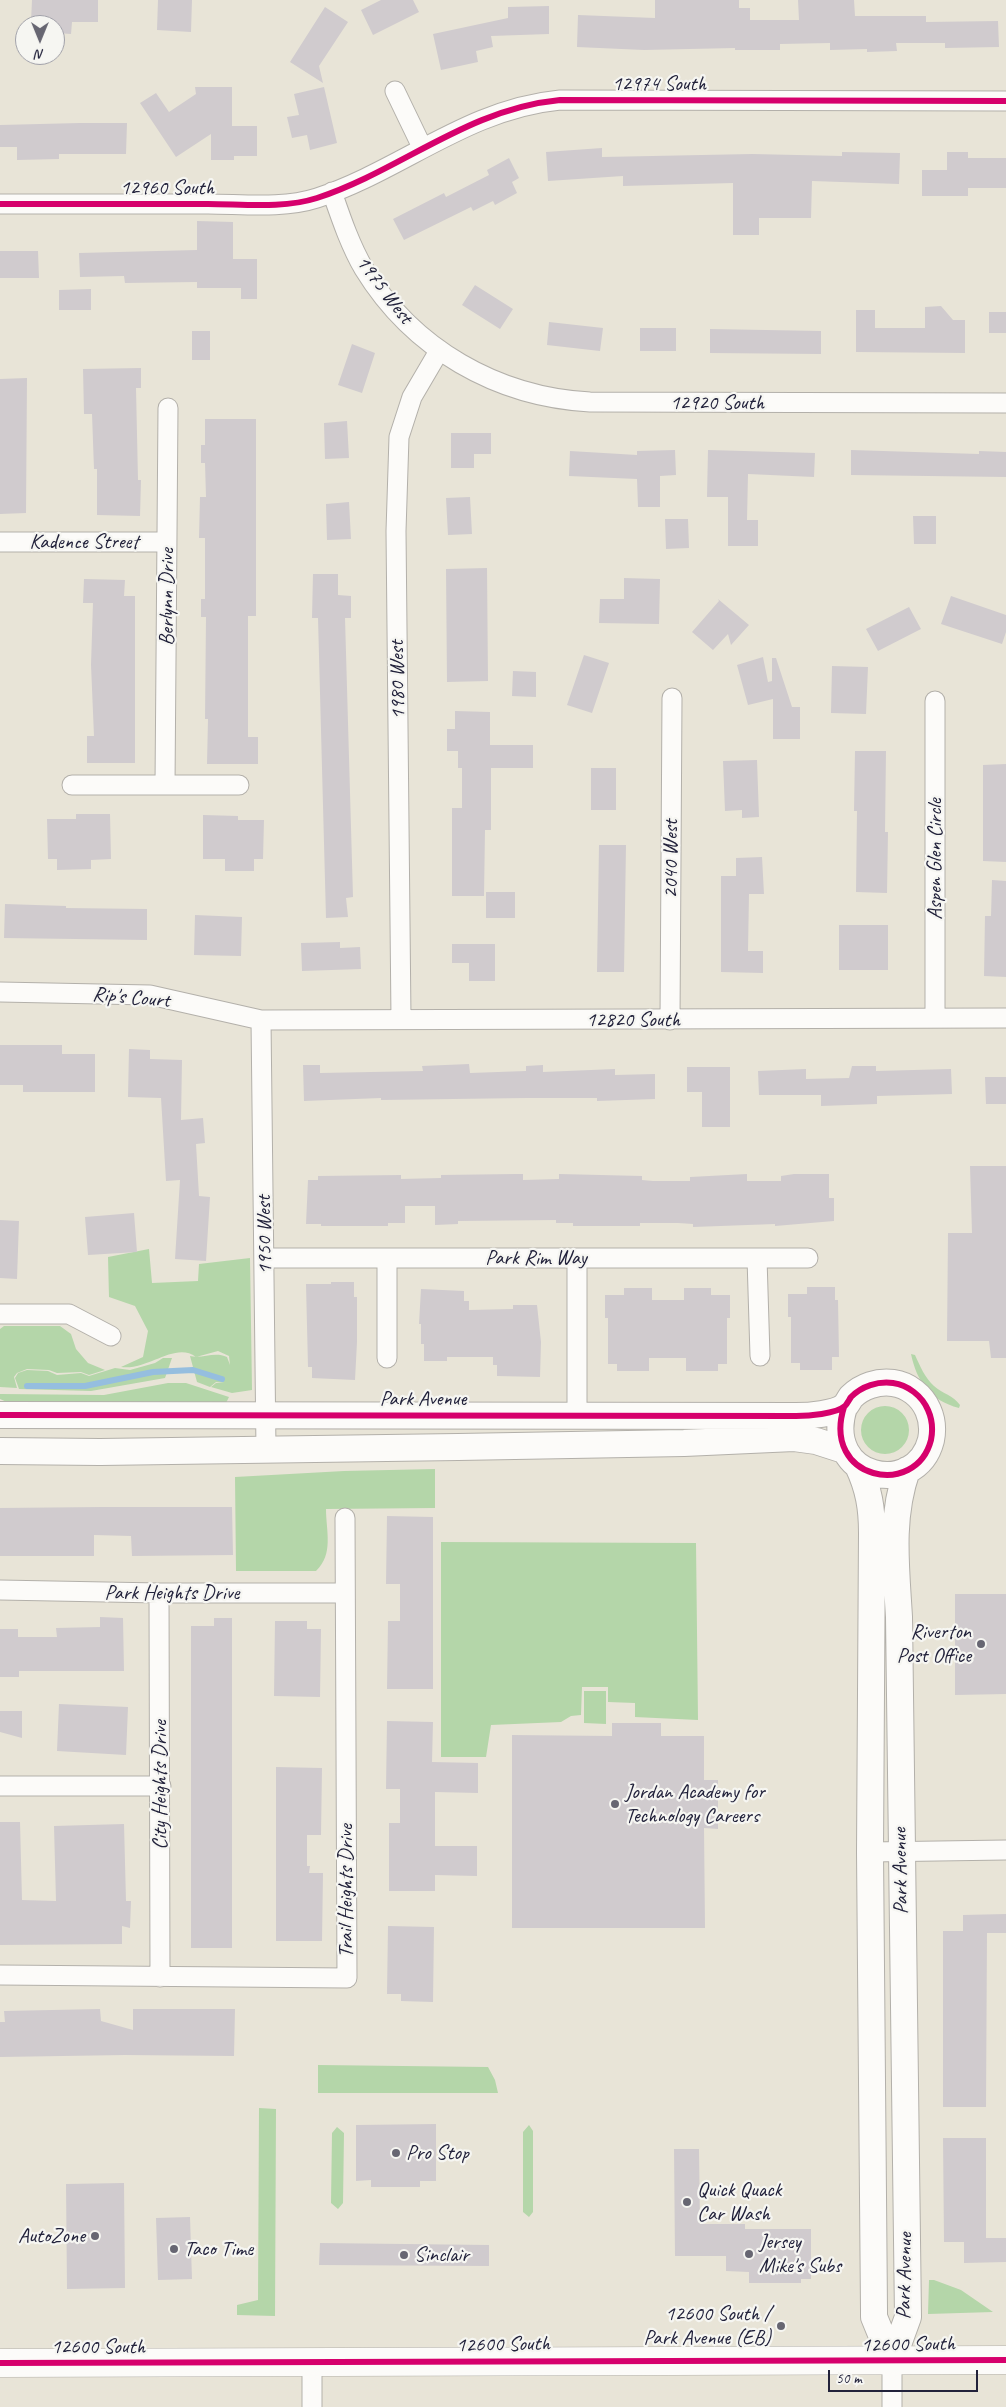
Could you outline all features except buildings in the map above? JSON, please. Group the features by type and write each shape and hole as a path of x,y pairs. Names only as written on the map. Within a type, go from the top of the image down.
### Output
{"main road":[{"name":"12600 South","path":"0,2363 1006,2360"}],"street":[{"path":"394,91 422,147"},
{"name":"12974 South","path":"332,192 466,126 504,111 536,103 560,100 1006,101"},
{"name":"12960 South","path":"0,204 270,204 315,199 332,192"},
{"name":"1975 West","path":"332,192 350,241 364,269 410,327 439,351"},
{"name":"12920 South","path":"439,351 495,382 526,393 558,400 590,402 1006,403"},
{"name":"1980 West","path":"401,1019 396,531 399,437 412,397 439,351"},
{"name":"Berlynn Drive","path":"166,785 168,408"},
{"name":"Kadence Street","path":"0,542 167,542"},
{"name":"2040 West","path":"670,1020 672,698"},
{"name":"Aspen Glen Circle","path":"934,1018 935,701"},
{"path":"72,785 240,785"},
{"name":"Rip's Court","path":"0,992 150,995 260,1020"},
{"name":"12820 South","path":"260,1020 1006,1018"},
{"name":"1950 West","path":"260,1020 265,1258 266,1450"},
{"name":"Park Rim Way","path":"265,1258 808,1258"},
{"path":"387,1258 387,1358"},
{"path":"577,1258 577,1416"},
{"path":"757,1258 760,1356"},
{"path":"0,1314 69,1314 110,1336"},
{"name":"Park Avenue","path":"879,1382 894,1383 916,1394 928,1410 932,1421 932,1434 923,1456 907,1470 899,1492 894,1525 899,1617 908,2317 892,2361 874,2317 870,1852 872,1513 866,1483 851,1459 840,1436 840,1422 844,1407 856,1392 879,1382"},
{"name":"Park Avenue","path":"0,1415 796,1416 816,1415 844,1407"},
{"path":"0,1451 100,1452 684,1444 794,1438 816,1441 851,1459 870,1472 882,1475 907,1470"},
{"name":"Trail Heights Drive","path":"0,1975 347,1978 346,1518"},
{"name":"Park Heights Drive","path":"0,1590 159,1593 345,1593"},
{"name":"City Heights Drive","path":"159,1593 160,1976"},
{"path":"0,1786 161,1786"},
{"path":"870,1852 901,1850 1006,1850"},
{"path":"892,2361 892,2407"},
{"path":"312,2363 312,2407"}],"green space":[{"path":"149,1249 152,1283 198,1281 199,1264 250,1258 252,1390 232,1393 211,1387 216,1383 224,1382 216,1382 210,1387 197,1382 190,1356 195,1357 188,1353 179,1352 141,1365 121,1367 143,1357 148,1331 135,1306 109,1297 108,1257","holes":["218,1351 229,1356 230,1365 227,1357 222,1355 197,1357"]},
{"path":"4,1326 60,1326 71,1334 76,1349 88,1363 105,1370 89,1375 81,1372 57,1373 49,1370 27,1369 17,1373 14,1377 17,1388 0,1387 0,1329"},
{"path":"911,1354 915,1355 931,1383 954,1399 960,1405 959,1408 940,1400 926,1388 917,1373"},
{"path":"163,1358 172,1358 165,1378 91,1391 19,1389 15,1378 18,1373 27,1370 48,1371 57,1375 81,1373 89,1376 115,1368 130,1370 155,1363"},
{"path":"168,1383 186,1383 229,1397 226,1403 9,1403 0,1399 0,1394 104,1395"},
{"path":"880,1406 890,1406 902,1413 909,1425 909,1435 902,1447 890,1454 880,1454 872,1450 865,1443 861,1435 861,1425 865,1417 872,1410"},
{"path":"435,1469 435,1508 326,1509 327,1550 322,1564 316,1571 236,1571 235,1477 344,1471"},
{"path":"441,1542 696,1543 698,1720 635,1717 635,1703 608,1702 608,1687 582,1687 581,1715 571,1716 561,1722 491,1725 486,1757 441,1757"},
{"path":"584,1691 606,1691 606,1724 584,1723"},
{"path":"318,2065 488,2067 495,2080 498,2093 318,2093"},
{"path":"259,2108 276,2109 275,2316 237,2315 237,2305 258,2300"},
{"path":"529,2125 533,2131 533,2212 529,2217 523,2212 523,2132"},
{"path":"337,2127 344,2133 343,2203 338,2209 331,2203 332,2133"},
{"path":"929,2280 961,2290 993,2312 928,2314"}],"waterway":[{"path":"27,1386 85,1386 153,1372 193,1370 222,1379"}],"cycle path":[{"path":"0,204 290,204 317,198 348,186 495,115 526,106 560,100 1006,101"},
{"path":"0,1415 801,1416 822,1414 841,1409 860,1390 870,1385 887,1383 899,1384 909,1389 922,1400 928,1410 932,1436 922,1459 908,1470 891,1475 873,1473 857,1465 846,1451 841,1432 844,1407"},
{"path":"0,2363 1006,2360"}],"place":[{"name":"Riverton Post Office","path":"981,1644"},
{"name":"Jordan Academy for Technology Careers","path":"615,1804"},
{"name":"Pro Stop","path":"396,2153"},
{"name":"Quick Quack Car Wash","path":"687,2202"},
{"name":"AutoZone","path":"95,2236"},
{"name":"Taco Time","path":"174,2249"},
{"name":"Jersey Mike's Subs","path":"749,2254"},
{"name":"Sinclair","path":"404,2255"},
{"name":"12600 South / Park Avenue (EB)","path":"781,2326"}]}
